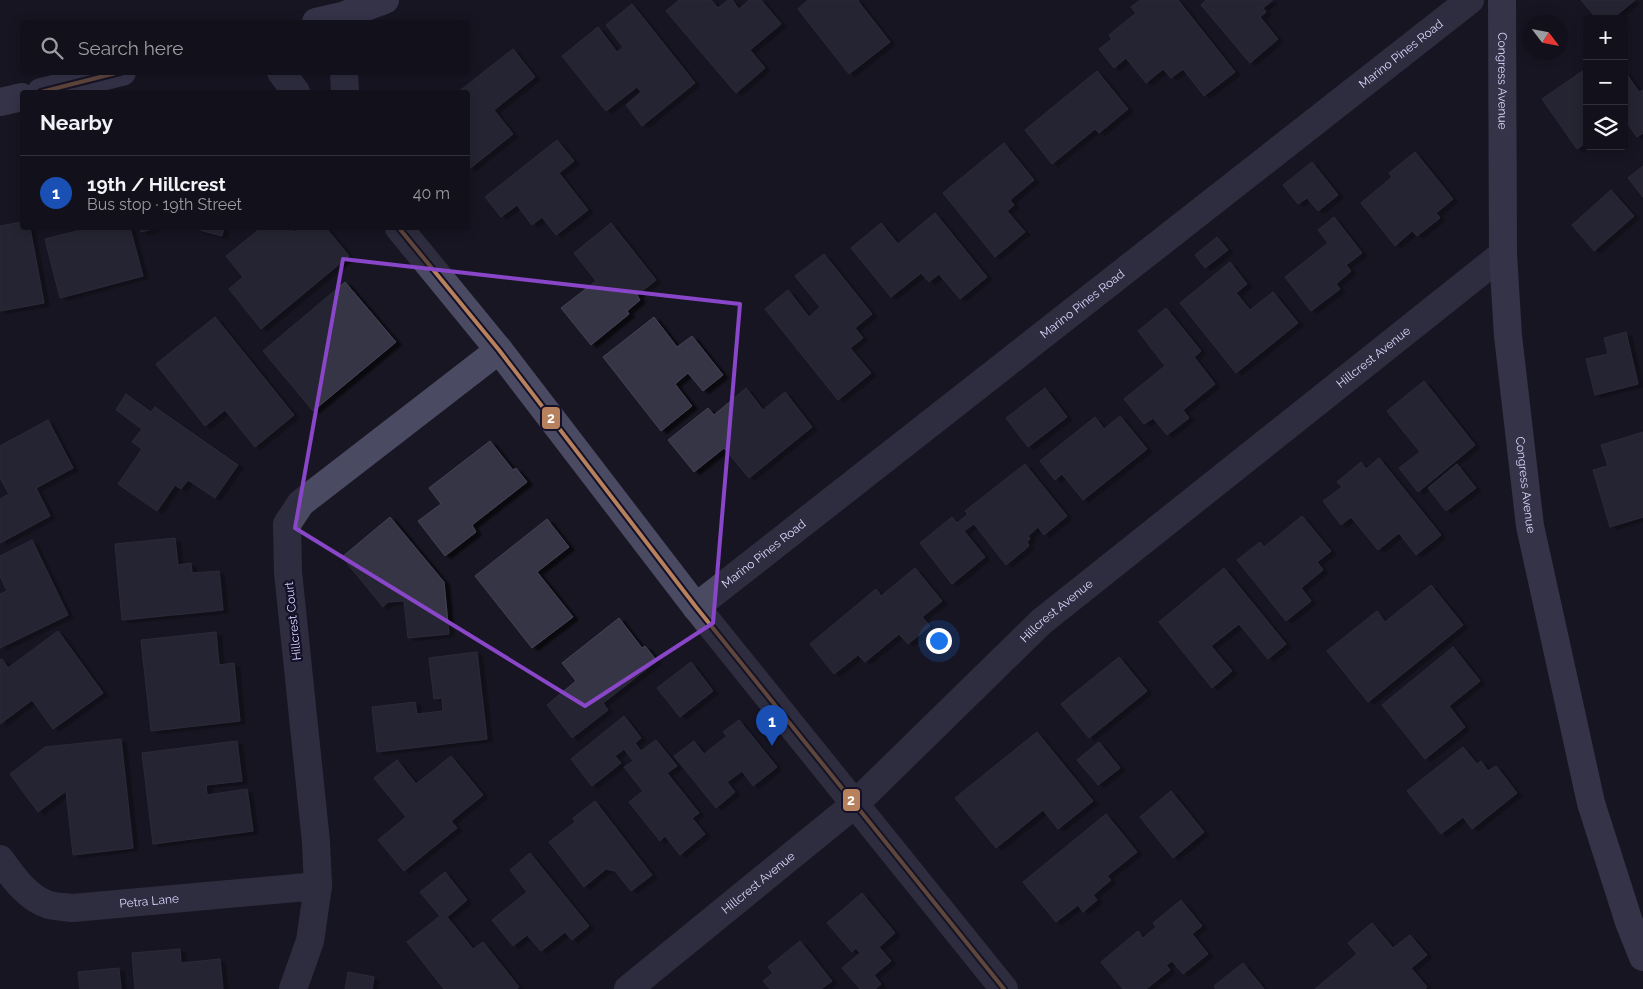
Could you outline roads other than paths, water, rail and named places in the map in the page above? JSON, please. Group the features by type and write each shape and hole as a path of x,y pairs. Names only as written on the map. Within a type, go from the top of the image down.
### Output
{"street":[{"path":"333,20 385,0"},
{"name":"Marino Pines Road","path":"696,607 1470,0"},
{"name":"Congress Avenue","path":"1502,0 1503,254 1508,336 1530,526 1591,803 1629,922 1643,957"},
{"path":"49,90 110,75"},
{"path":"283,75 294,90"},
{"path":"344,75 345,90"},
{"path":"0,102 20,97"},
{"path":"401,230 499,350 696,607 1004,989"},
{"name":"Hillcrest Avenue","path":"628,989 855,804 1041,622 1503,254"},
{"name":"Hillcrest Court","path":"293,989 310,941 318,886 316,842 288,572 287,524 301,503 499,350"},
{"name":"Petra Lane","path":"0,859 27,892 47,904 73,908 318,886"}],"place":[{"name":"19th / Hillcrest","path":"772,746"}]}
